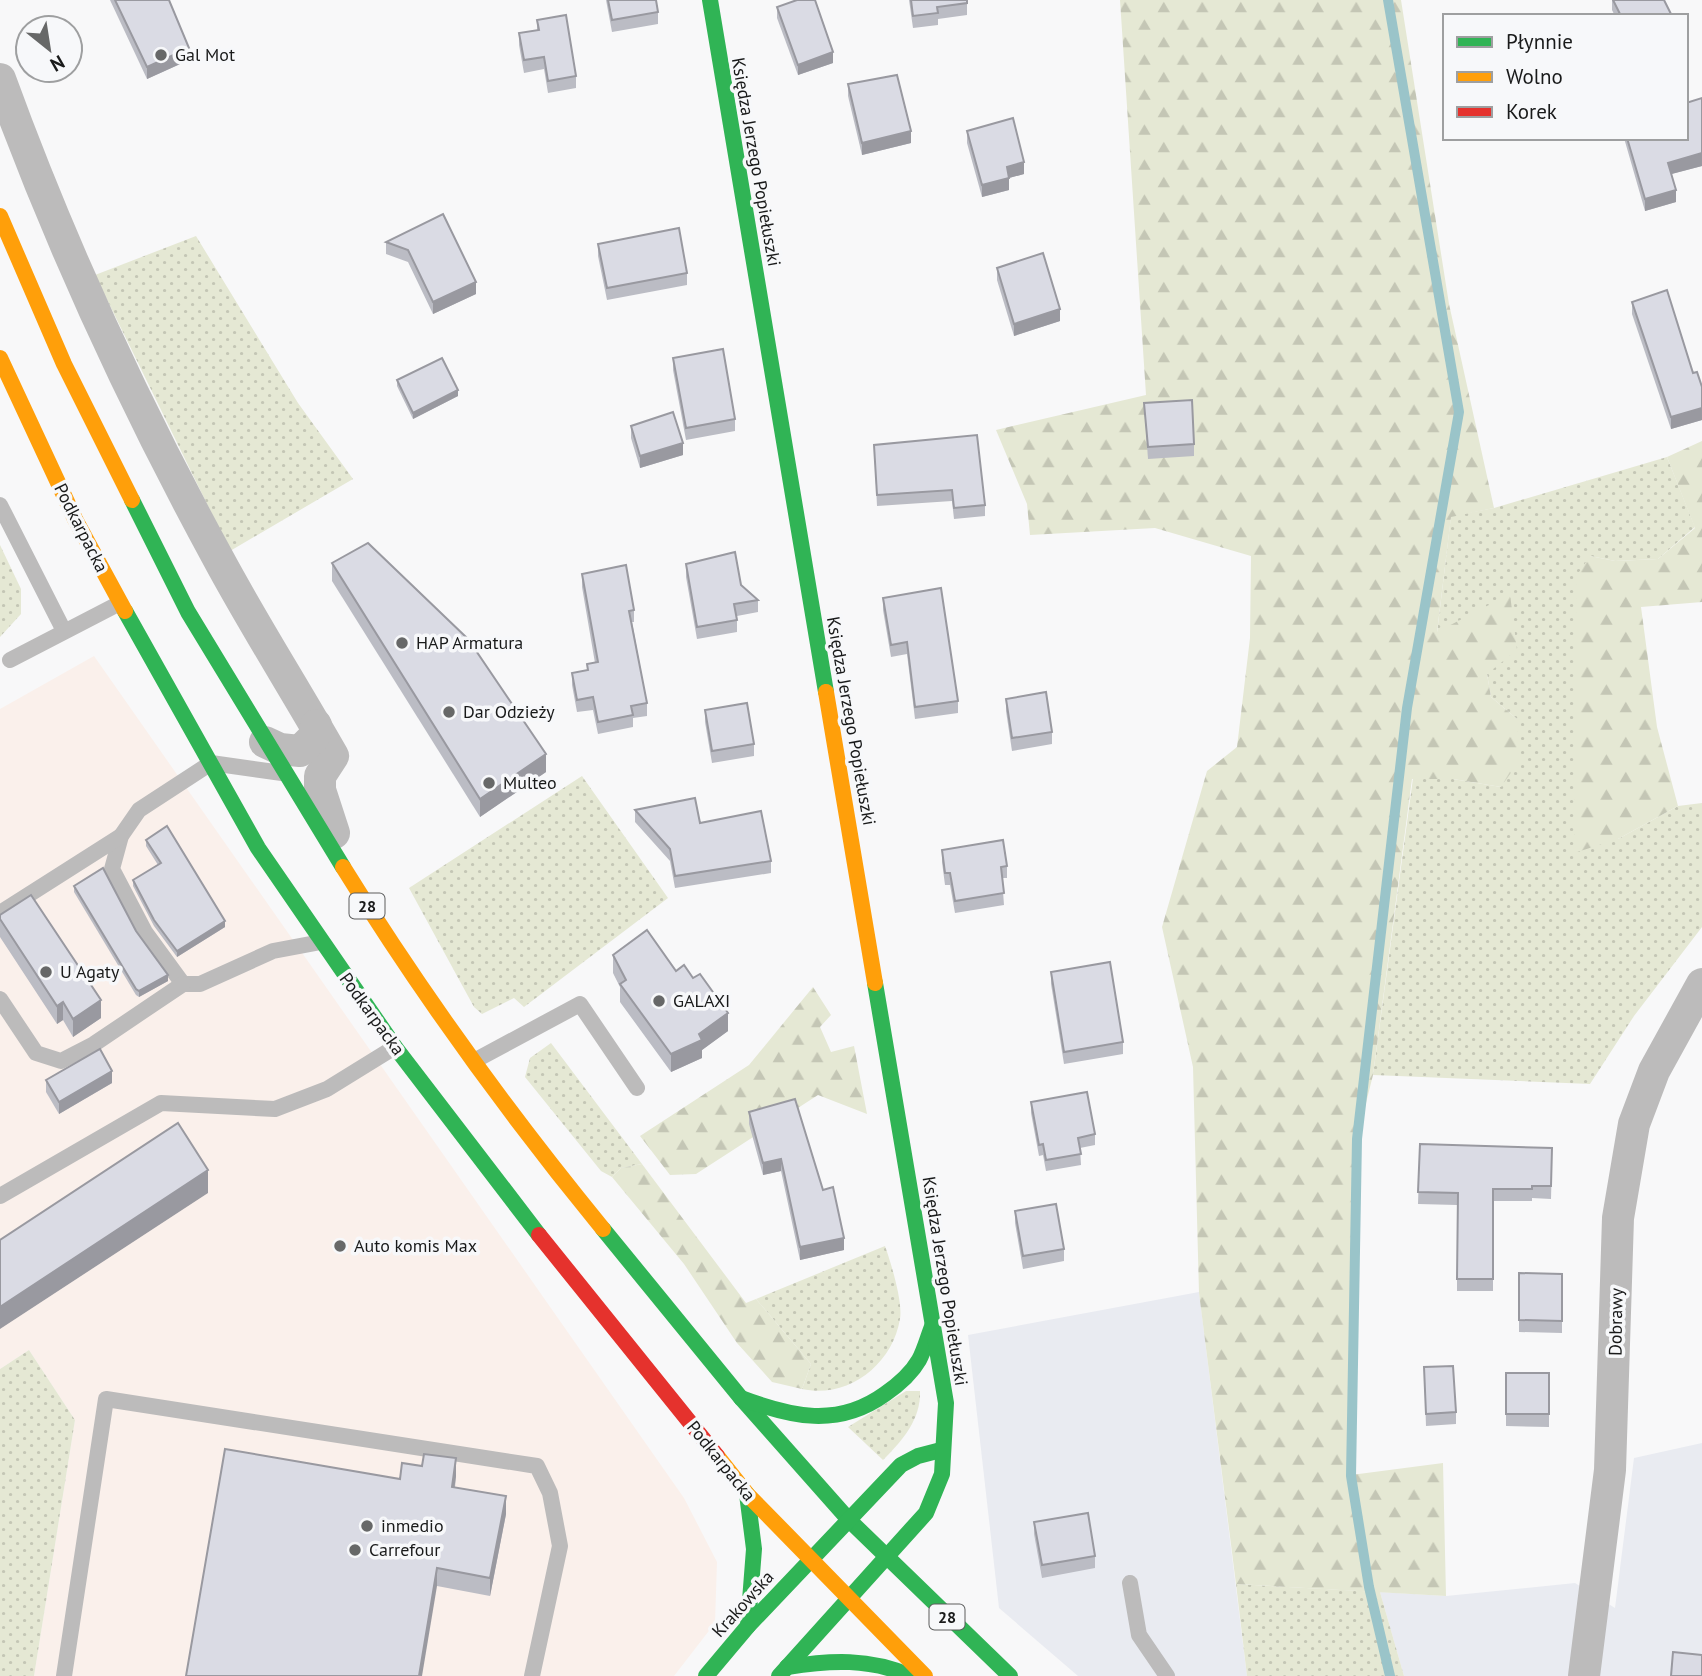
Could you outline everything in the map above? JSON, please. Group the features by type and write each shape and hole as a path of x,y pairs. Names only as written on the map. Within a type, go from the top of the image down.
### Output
{"main road":[{"name":"Księdza Jerzego Popiełuszki","path":"710,0 946,1403 941,1450 942,1474 926,1513 849,1599"},
{"name":"28","path":"0,216 64,365 188,612 350,879 474,1060 586,1208 741,1398 849,1520 1010,1676"},
{"name":"Podkarpacka","path":"0,358 75,519 120,603 258,848 321,942 395,1047 542,1239 747,1493 926,1676"},
{"path":"741,1398 772,1410 811,1418 840,1419 864,1409 908,1374 919,1359 933,1324"},
{"path":"810,1559 901,1465 941,1450"},
{"path":"747,1493 754,1549 748,1626"},
{"name":"Krakowska","path":"706,1676 810,1559"},
{"path":"783,1671 849,1599"},
{"path":"783,1671 842,1658 887,1665 911,1676"}],"street":[{"path":"0,79 30,162 85,292 164,455 232,584 333,756 320,776 320,790 350,879"},
{"path":"265,742 280,749 300,751 314,737 316,725"},
{"name":"Dobrawy","path":"1584,1676 1609,1470 1618,1218 1634,1124 1654,1072 1702,984"}],"lane":[{"path":"0,505 65,631"},
{"path":"10,660 120,603"},
{"path":"183,984 145,932 112,869 121,836 139,810 211,763 284,774"},
{"path":"0,913 121,836"},
{"path":"0,999 36,1053 61,1061 94,1044 183,984 200,984 273,951 321,942"},
{"path":"474,1060 580,1004 636,1088"},
{"path":"0,1196 161,1103 275,1109 327,1089 395,1047"},
{"path":"64,1676 106,1399 537,1466 550,1493 560,1545 532,1676"},
{"path":"1130,1583 1139,1635 1167,1676"}],"shaded area":[{"path":"94,656 684,1498 717,1562 715,1623 674,1676 34,1676 75,1420 29,1350 0,1369 0,709"},
{"path":"1199,1292 1247,1676 1078,1676 999,1608 968,1335"},
{"path":"1702,1443 1702,1676 1404,1676 1380,1592 1446,1596 1575,1583 1615,1608 1634,1458"}],"green space":[{"path":"1120,0 1401,0 1449,304 1494,508 1451,517 1437,632 1510,594 1517,650 1487,674 1491,697 1517,719 1519,761 1501,787 1453,779 1412,779 1373,1075 1357,1139 1351,1475 1443,1463 1446,1596 1236,1584 1199,1293 1193,1067 1162,927 1207,771 1237,747 1250,638 1251,556 1155,528 1030,535 1027,504 996,430 1146,395"},
{"path":"196,236 298,403 353,479 230,551 95,275"},
{"path":"1702,441 1702,602 1641,607 1657,727 1678,806 1618,839 1574,853 1577,575 1590,556 1615,561 1658,559 1695,528 1667,457"},
{"path":"1667,457 1695,527 1658,559 1615,561 1590,556 1618,839 1678,806 1702,803 1702,927 1634,1016 1590,1084 1373,1075 1413,778 1453,779 1501,787 1517,719 1491,697 1487,674 1510,595 1437,633 1451,516 1494,508"},
{"path":"0,545 21,589 21,614 0,637"},
{"path":"582,776 668,898 524,1007 514,998 482,1014 474,1007 409,888"},
{"path":"813,987 831,1015 820,1027 831,1052 854,1046 867,1114 818,1095 696,1174 670,1175 640,1136 749,1065"},
{"path":"551,1043 642,1164 621,1168 612,1177 601,1171 525,1077 530,1058"},
{"path":"642,1164 746,1303 756,1299 811,1364 802,1389 772,1382 737,1343 684,1264 612,1177 621,1168"},
{"path":"885,1246 900,1303 900,1319 888,1351 865,1375 851,1384 819,1391 802,1389 811,1364 756,1299"},
{"path":"29,1350 75,1420 34,1676 0,1676 0,1369"},
{"path":"906,1391 920,1391 914,1420 904,1437 883,1460 848,1427"},
{"path":"1236,1584 1380,1592 1404,1676 1247,1676"}],"building":[{"path":"115,0 169,0 189,48 147,67"},
{"path":"608,0 656,0 658,12 612,20"},
{"path":"797,0 815,0 833,52 798,65 777,7"},
{"path":"911,0 967,0 967,3 937,7 938,13 913,16"},
{"path":"1613,0 1664,0 1671,14 1620,14"},
{"path":"566,15 576,76 548,81 544,57 524,60 519,33 539,30 537,20"},
{"path":"897,75 911,131 862,143 848,84"},
{"path":"1702,98 1702,153 1668,163 1676,190 1645,199 1628,140 1688,140 1688,102"},
{"path":"1013,118 1024,162 1007,167 1009,178 982,185 967,131"},
{"path":"443,214 476,282 433,302 408,250 386,242"},
{"path":"679,228 687,273 607,288 598,244"},
{"path":"1043,253 1060,309 1014,324 997,268"},
{"path":"1667,290 1693,373 1697,372 1702,387 1702,408 1671,417 1632,302"},
{"path":"723,349 735,419 686,428 673,358"},
{"path":"442,358 458,390 413,413 397,380"},
{"path":"1192,400 1194,444 1148,447 1144,403"},
{"path":"673,412 683,443 640,456 631,426"},
{"path":"977,435 985,505 954,508 952,490 877,495 874,445"},
{"path":"368,543 468,639 546,754 480,799 332,563"},
{"path":"735,552 741,585 758,600 734,604 737,620 697,627 686,564"},
{"path":"626,565 634,610 629,611 647,703 631,706 633,715 598,722 593,697 577,700 572,673 588,670 587,664 598,662 582,574"},
{"path":"941,588 958,701 915,707 907,642 891,645 883,598"},
{"path":"1046,692 1052,732 1012,738 1006,699"},
{"path":"747,703 754,744 712,751 705,710"},
{"path":"695,798 700,823 761,811 771,861 675,876 670,849 635,810"},
{"path":"167,826 225,921 177,951 154,920 133,880 161,863 146,840"},
{"path":"1003,840 1007,866 1001,867 1004,893 955,901 950,873 945,873 942,850"},
{"path":"103,868 136,931 168,975 139,991 74,886"},
{"name":"U Agaty","path":"31,895 101,1000 73,1019 63,1002 57,1006 0,919 0,915"},
{"path":"647,930 676,971 684,965 693,978 700,974 728,1013 699,1034 702,1040 671,1054 620,984 626,980 613,955"},
{"path":"1110,962 1123,1042 1064,1052 1051,972"},
{"path":"100,1049 112,1071 59,1102 46,1080"},
{"path":"1087,1092 1095,1134 1078,1138 1081,1154 1046,1160 1043,1144 1039,1145 1031,1102"},
{"path":"795,1099 823,1190 833,1187 844,1238 800,1247 781,1159 763,1163 749,1112"},
{"path":"178,1123 208,1170 0,1307 0,1240"},
{"path":"1420,1144 1552,1148 1551,1186 1493,1189 1493,1279 1457,1279 1458,1193 1418,1192"},
{"path":"1056,1204 1064,1249 1023,1256 1015,1211"},
{"path":"1519,1273 1562,1274 1562,1321 1519,1320"},
{"path":"1453,1366 1456,1412 1426,1414 1424,1367"},
{"path":"1506,1373 1549,1373 1549,1414 1506,1414"},
{"name":"Carrefour","path":"225,1449 400,1479 402,1463 422,1466 424,1454 456,1458 452,1487 506,1496 490,1578 437,1568 419,1676 186,1676"},
{"path":"1088,1513 1095,1556 1042,1565 1034,1522"},
{"path":"1673,1652 1702,1655 1702,1676 1671,1676"}],"waterway":[{"path":"1388,0 1459,412 1407,708 1357,1139 1351,1476 1369,1587 1390,1676"}],"traffic: fast":[{"path":"710,0 826,692"},
{"path":"132,500 188,612 343,867"},
{"path":"125,611 258,848 395,1047 539,1235"},
{"path":"779,1676 926,1513 942,1474 946,1403 875,983"},
{"path":"603,1229 741,1398 849,1520 1010,1676"},
{"path":"741,1398 796,1414 814,1416 850,1412 885,1394 908,1375 921,1356 933,1324"},
{"path":"706,1676 748,1626 901,1465 918,1456 941,1450"},
{"path":"747,1494 754,1549 748,1626"},
{"path":"787,1667 819,1663 865,1663 911,1676"}],"traffic: slow":[{"path":"0,216 64,364 132,500"},
{"path":"0,358 75,519 125,611"},
{"path":"826,692 875,983"},
{"path":"343,867 403,961 467,1052 603,1229"},
{"path":"717,1456 747,1494 925,1676"}],"traffic: jam":[{"path":"539,1235 717,1456"}],"place":[{"name":"Gal Mot","path":"161,55"},
{"name":"HAP Armatura","path":"402,643"},
{"name":"Dar Odzieży","path":"449,712"},
{"name":"Multeo","path":"489,783"},
{"name":"U Agaty","path":"46,972"},
{"name":"GALAXI","path":"659,1001"},
{"name":"Auto komis Max","path":"340,1246"},
{"name":"inmedio","path":"367,1526"},
{"name":"Carrefour","path":"355,1550"}]}
